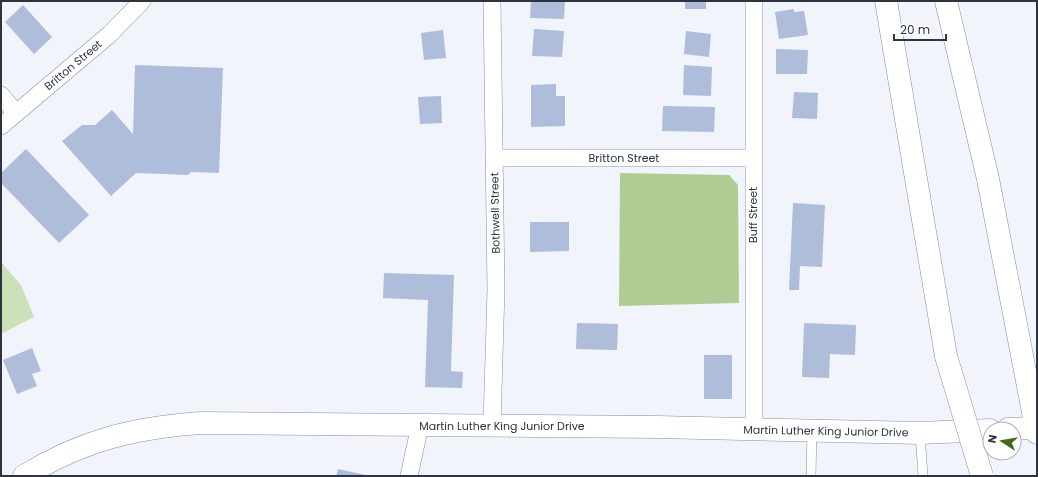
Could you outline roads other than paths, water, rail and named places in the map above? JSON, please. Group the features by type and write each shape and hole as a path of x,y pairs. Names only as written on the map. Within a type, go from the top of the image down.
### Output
{"main road":[{"path":"886,1 946,356 982,476"},
{"path":"946,1 988,179 1036,430 1022,430"},
{"name":"Martin Luther King Junior Drive","path":"24,476 66,453 84,446 123,433 163,426 241,423 492,425 920,433 982,430"}],"street":[{"name":"Britton Street","path":"1,126 110,34 142,1"},
{"name":"Bothwell Street","path":"492,1 496,289 492,425"},
{"name":"Buff Street","path":"754,1 754,429"},
{"path":"1,95 16,113"},
{"name":"Britton Street","path":"495,158 753,158"},
{"path":"409,476 420,425"}],"lane":[{"path":"811,476 812,431"},
{"path":"920,433 923,476"}]}
